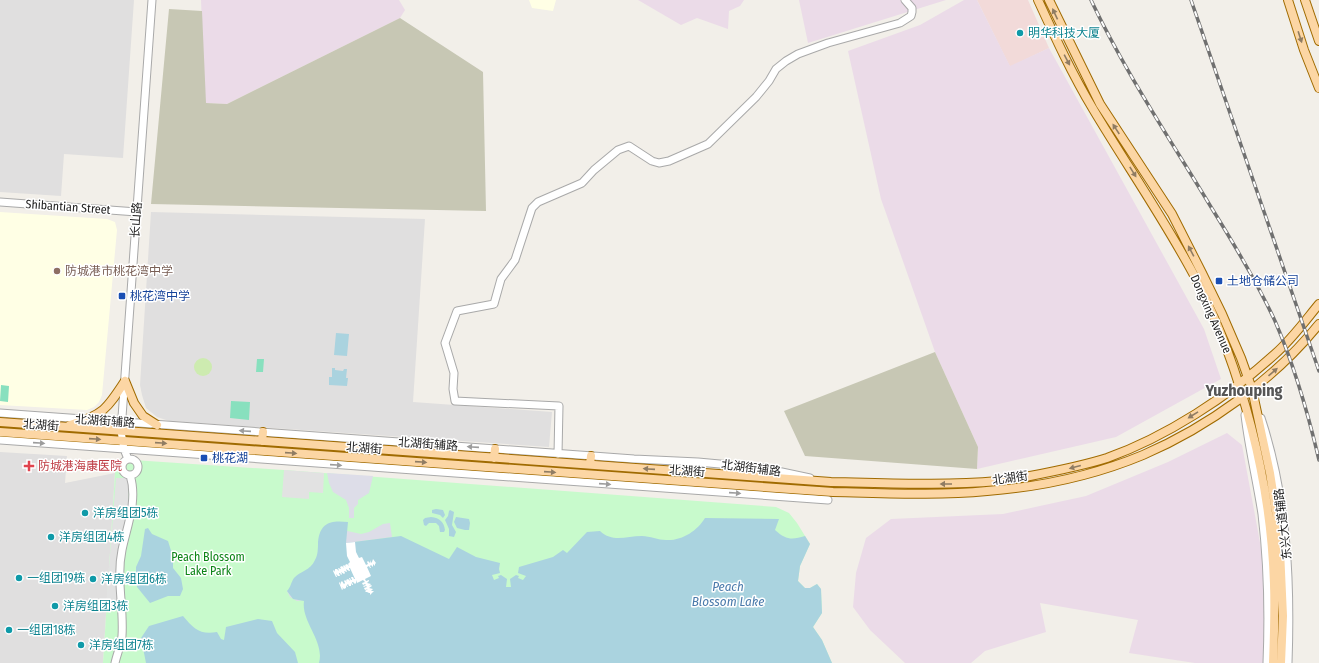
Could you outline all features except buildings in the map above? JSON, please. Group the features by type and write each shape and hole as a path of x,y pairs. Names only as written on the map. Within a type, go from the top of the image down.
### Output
{"main road":[{"name":"Dongxing Avenue","path":"1038,0 1055,37 1092,108 1173,237 1218,325 1233,362 1262,474 1271,539 1277,566 1283,616 1281,663"},
{"name":"Dongxing Avenue","path":"1049,0 1100,104 1175,221 1222,314 1248,376 1270,473 1276,511 1277,566 1273,663"},
{"path":"1288,0 1304,50 1319,88"},
{"path":"1305,0 1319,41"},
{"name":"北湖街","path":"0,422 63,426 122,426 590,460 831,482 950,484 999,481 1059,471 1107,458 1159,435 1197,413 1239,384 1276,353 1299,329 1319,304"},
{"name":"北湖街","path":"0,432 825,491 932,495 988,491 1044,484 1100,470 1143,455 1183,436 1243,397 1281,365 1319,324"},
{"path":"63,426 88,420 101,412 110,404 125,381"},
{"path":"125,381 134,403 143,416 157,425"}],"street":[{"name":"长山路","path":"128,459 124,449 122,426 152,0"},
{"path":"558,454 558,406 455,401 452,389 454,373 445,343 457,312 494,304 501,279 515,260 532,208 538,202 582,183 594,170 618,150 629,146 652,161 659,163 669,162 708,144 756,97 769,81 776,69 786,61 798,54 828,43 900,23 910,16 912,12 912,8 905,0"},
{"name":"Shibantian Street","path":"0,202 137,212"},
{"name":"东兴大道辅路","path":"1252,389 1269,442 1282,510 1277,566 1269,616 1267,663"},
{"name":"东兴大道辅路","path":"1243,397 1249,447 1263,524 1277,566 1289,616 1288,663"},
{"name":"北湖街辅路","path":"0,413 88,420 122,426 157,425 263,437"},
{"name":"北湖街辅路","path":"0,440 828,500"},
{"path":"1269,442 1270,473"},
{"path":"495,453 558,454 590,460"},
{"path":"115,663 122,638 119,570 131,512 133,485 130,475 124,472 122,467 124,462 128,459 133,459 138,464 137,472 130,475"},
{"path":"1263,524 1271,539"}],"shaded area":[{"path":"0,0 134,0 123,158 64,154 61,196 0,192"},
{"path":"201,0 399,0 405,10 400,18 227,104 205,103"},
{"path":"529,0 556,0 553,11 532,8"},
{"path":"638,0 744,0 740,6 729,11 728,29 697,18 681,25"},
{"path":"799,0 946,0 808,43"},
{"path":"964,0 977,0 1010,66 1049,48 1204,329 1221,379 1116,437 977,469 978,447 935,352 881,199 848,51 920,25"},
{"path":"977,0 1028,0 1049,48 1010,67"},
{"path":"169,9 202,11 206,103 227,104 400,18 483,72 486,211 151,204"},
{"name":"防城港市桃花湾中学","path":"0,212 107,219 115,222 117,230 102,395 99,402 94,407 87,410 0,405"},
{"path":"151,212 425,219 413,402 552,412 549,447 169,421 157,417 146,408 140,385"},
{"path":"935,352 978,447 977,469 805,456 784,411"},
{"path":"1227,433 1242,445 1266,575 1264,663 1195,663 1129,653 1138,620 1040,603 1046,632 985,651 971,663 905,663 870,630 853,607 856,573 866,538 891,519 1003,514 1086,496 1168,462"},
{"path":"0,452 67,456 65,483 115,473 103,663 0,663"},
{"path":"284,470 324,473 323,493 309,492 309,499 282,497"},
{"path":"327,473 373,476 369,493 358,500 358,504 354,508 354,518 349,518 349,508 346,500 333,492"},
{"path":"116,478 128,478 129,516 118,605 106,605"},
{"path":"390,523 392,537 355,542 304,600 297,601 290,597 287,591 292,589 343,530 361,534 369,532 383,524"}],"green space":[{"path":"203,358 209,361 212,367 209,373 203,376 197,373 194,367 197,361"},
{"path":"257,359 264,359 263,372 256,372"},
{"path":"1,385 9,386 8,402 0,401"},
{"path":"231,401 250,402 249,420 230,418"},
{"name":"Peach Blossom Lake Park","path":"118,459 776,507 789,513 810,544 800,566 798,581 805,588 810,588 817,584 821,589 822,613 813,627 822,640 832,663 103,663 115,473"}],"water":[{"path":"336,333 349,334 347,356 334,355"},
{"path":"332,368 343,371 344,369 347,369 347,386 329,385 329,377 332,377"},
{"path":"432,510 443,510 445,515 443,518 440,515 432,513"},
{"path":"450,510 454,512 452,525 456,532 454,537 449,536 449,529 445,520"},
{"path":"431,517 437,518 443,523 445,530 444,532 440,532 439,526 436,523 429,523 426,526 424,525 423,520"},
{"path":"456,517 469,519 469,530 457,528 454,522"},
{"name":"Peach Blossom Lake","path":"705,518 779,519 775,530 782,536 796,538 805,536 810,544 800,566 798,581 805,588 810,588 817,584 821,589 822,613 813,627 822,640 832,663 319,663 319,647 306,616 304,601 293,599 287,591 294,578 313,564 317,556 319,535 321,530 327,524 336,521 348,522 346,543 401,536 449,559 457,547 476,557 500,563 500,573 492,575 494,580 499,578 498,576 501,575 507,579 506,587 511,587 510,579 516,575 519,576 518,578 523,580 526,576 518,573 519,567 553,557 563,550 567,553 587,532 600,531 605,535 615,538 642,536 672,540 683,537 693,531"},
{"path":"148,528 152,534 168,541 173,557 173,568 181,578 183,589 180,596 168,596 150,603 137,587 136,567 141,556 145,529"},
{"path":"183,616 194,628 206,633 217,632 221,639 224,640 226,627 258,619 272,621 277,633 295,652 298,663 146,663 141,638 149,626"}],"pier":[{"path":"355,542 356,552 359,558 362,557 366,565 368,564 368,561 370,563 370,560 371,563 373,559 376,563 375,566 373,564 373,567 371,565 370,566 371,568 369,566 367,567 371,576 365,579 366,581 369,580 367,583 371,584 369,586 372,586 369,588 373,589 371,591 374,591 370,595 370,593 367,593 369,592 365,591 368,589 365,590 364,588 367,587 363,586 366,585 363,585 362,583 365,582 363,580 357,583 356,580 355,584 352,582 353,585 351,583 351,586 349,586 348,584 348,587 346,585 346,588 344,589 342,587 342,590 339,583 340,582 341,585 342,581 344,584 345,580 347,582 346,580 348,579 350,581 349,578 352,580 351,577 355,579 350,568 350,571 346,569 347,572 344,571 344,574 341,572 341,575 339,573 340,576 336,574 337,577 333,571 334,570 335,572 335,569 337,569 339,571 338,568 341,569 340,567 342,566 344,568 343,566 344,565 346,567 345,565 347,564 349,566 348,564 350,562 347,556 346,543"}],"railway":[{"path":"1091,0 1133,79 1237,249 1268,306 1282,338 1294,372 1319,460"},
{"path":"1191,0 1319,371"}],"place":[{"name":"明华科技大厦","path":"1020,33"},
{"name":"防城港市桃花湾中学","path":"57,271"},
{"name":"土地仓储公司","path":"1219,281"},
{"name":"桃花湾中学","path":"122,296"},
{"name":"桃花湖","path":"204,458"},
{"name":"防城港海康医院","path":"29,466"},
{"name":"洋房组团5栋","path":"85,513"},
{"name":"洋房组团4栋","path":"51,537"},
{"name":"一组团19栋","path":"19,578"},
{"name":"洋房组团6栋","path":"93,579"},
{"name":"洋房组团3栋","path":"55,606"},
{"name":"一组团18栋","path":"9,630"},
{"name":"洋房组团7栋","path":"81,645"}],"district":[{"name":"Yuzhouping","path":"1244,390"}]}
